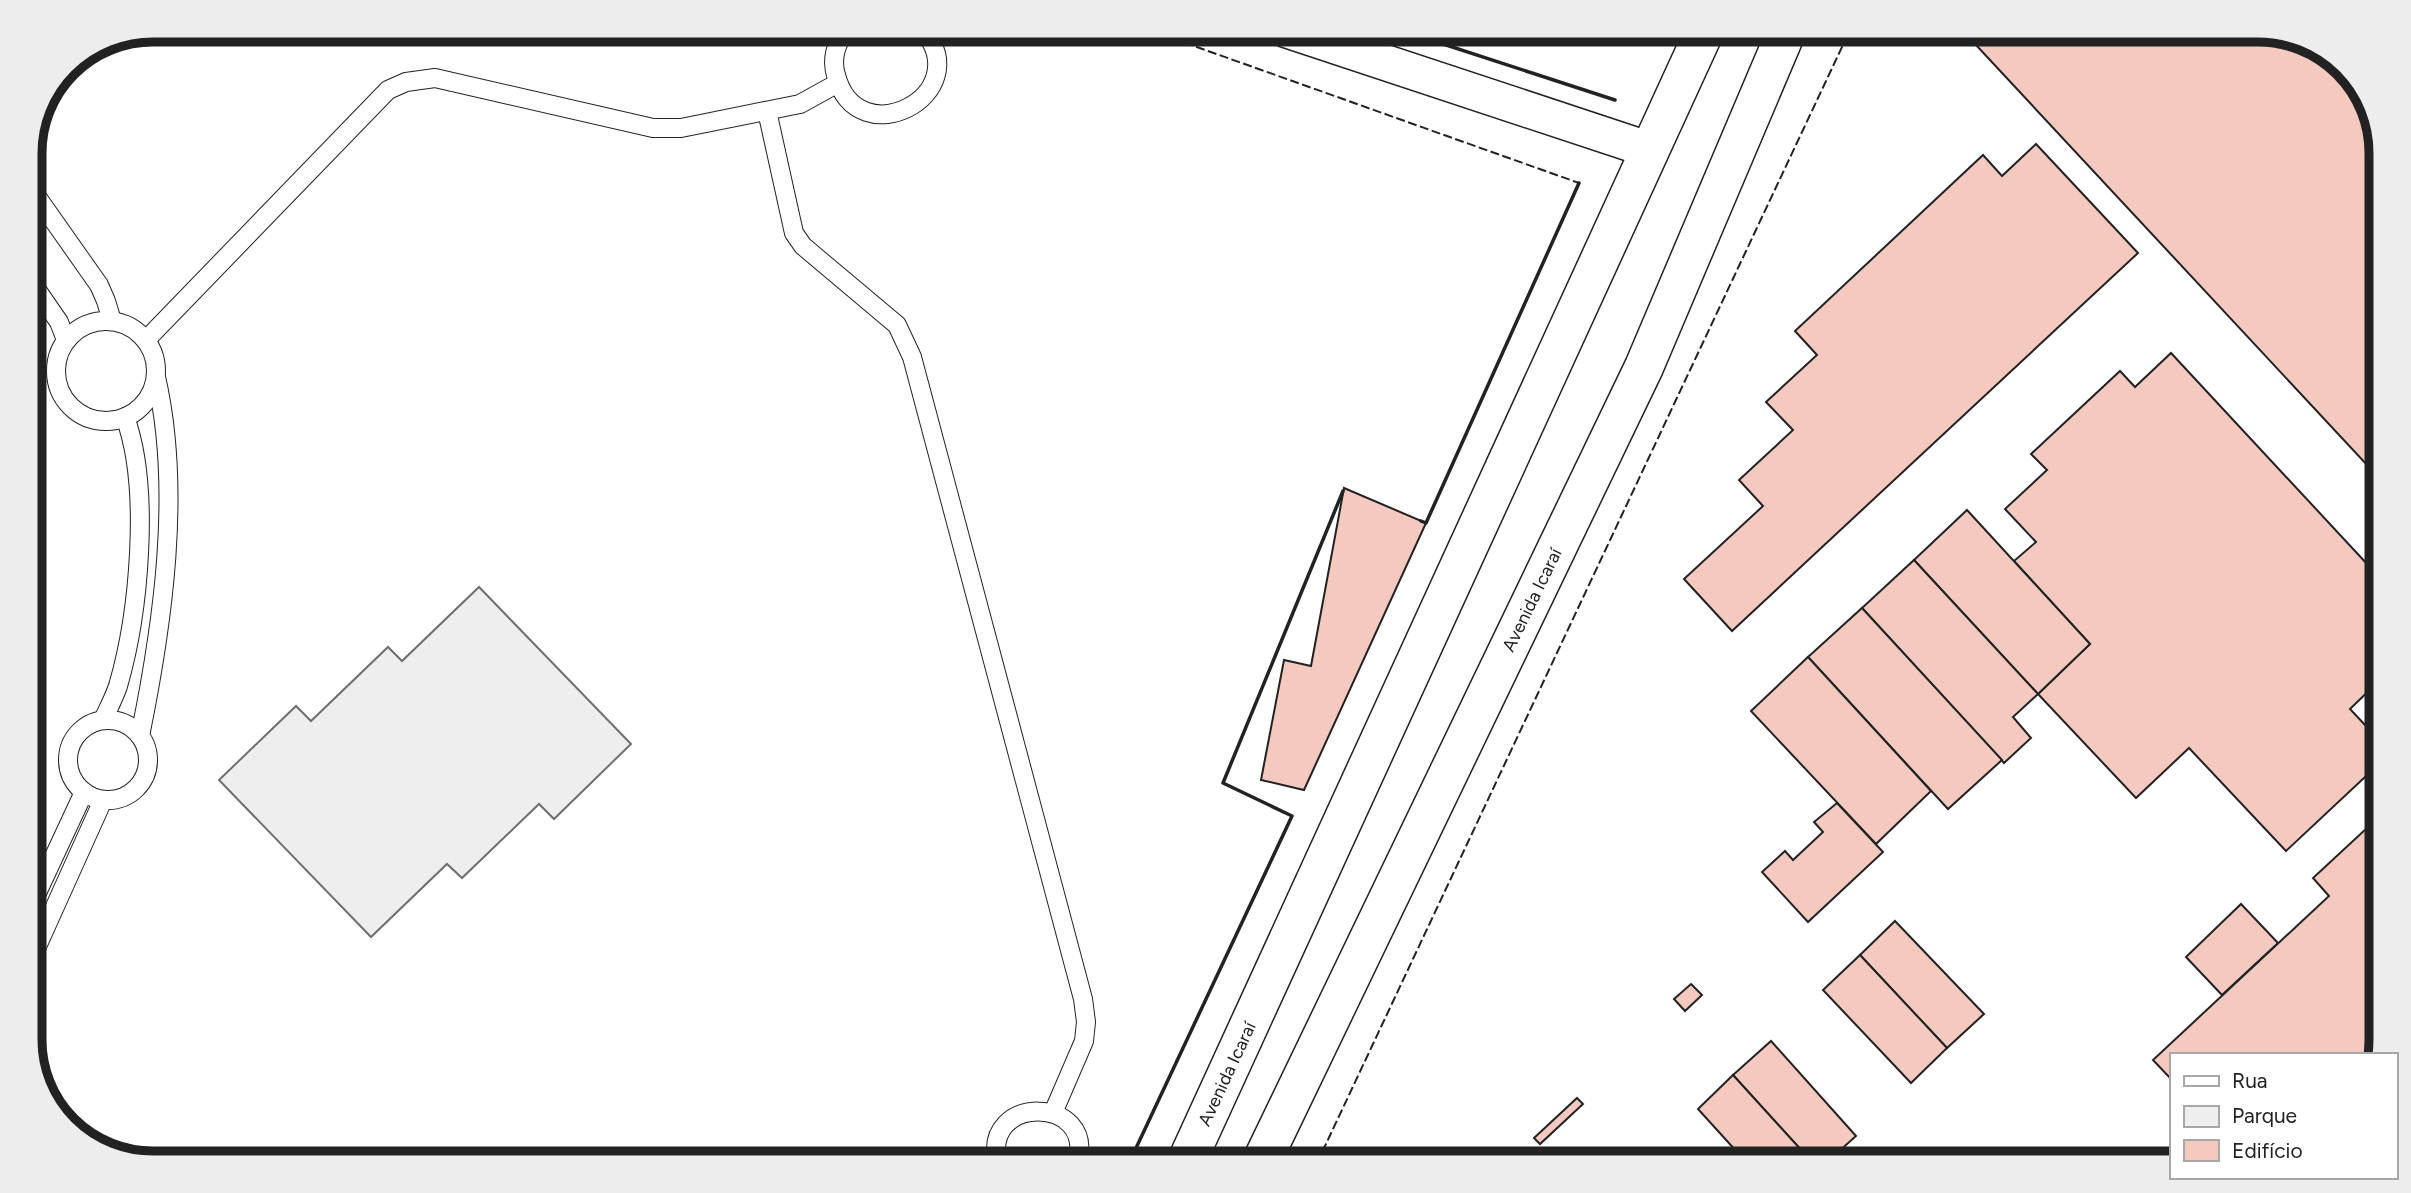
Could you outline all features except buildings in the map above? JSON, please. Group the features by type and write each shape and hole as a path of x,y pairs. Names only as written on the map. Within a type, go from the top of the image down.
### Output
{"main road":[{"name":"Avenida Icaraí","path":"1191,1151 1699,42"},
{"name":"Avenida Icaraí","path":"1267,1151 1644,367 1782,42"}],"street":[{"path":"1323,42 1650,150"}],"lane":[{"path":"839,42 834,57 838,83 844,95 853,104 878,115 892,115 916,104 926,95 936,70 932,42"},
{"path":"146,340 388,90 406,82 435,78 653,128 681,128 800,104 838,83"},
{"path":"767,111 794,233 803,246 897,325 912,357 1083,999 1086,1022 1084,1041 1054,1114"},
{"path":"42,204 99,285 112,321"},
{"path":"42,297 59,322 66,340"},
{"path":"140,736 159,631 167,538 167,471 156,364 146,340 137,331 112,321 86,324 66,340 59,351 56,377 59,390 66,401 86,417 112,421 125,417 145,401 156,377"},
{"path":"103,720 117,688 127,644 138,555 136,458 134,440 125,417"},
{"path":"103,720 124,723 140,736 145,745 148,765 140,785 123,797 103,800 84,792 71,775 68,755 71,745 84,729 103,720"},
{"path":"42,882 84,792"},
{"path":"42,935 103,800"},
{"path":"997,1151 1000,1136 1013,1119 1033,1111 1054,1114 1063,1119 1076,1136 1078,1151"}],"green space":[{"path":"479,587 631,744 554,819 539,804 462,878 447,864 371,937 219,780 296,706 311,721 388,647 402,661"}],"fence":[{"path":"1183,42 1579,183"},
{"path":"1323,1151 1844,42"}],"wall":[{"path":"1437,42 1615,100"},
{"path":"1421,521 1426,523 1579,183"},
{"path":"1135,1151 1292,816 1223,783 1343,491"}]}
